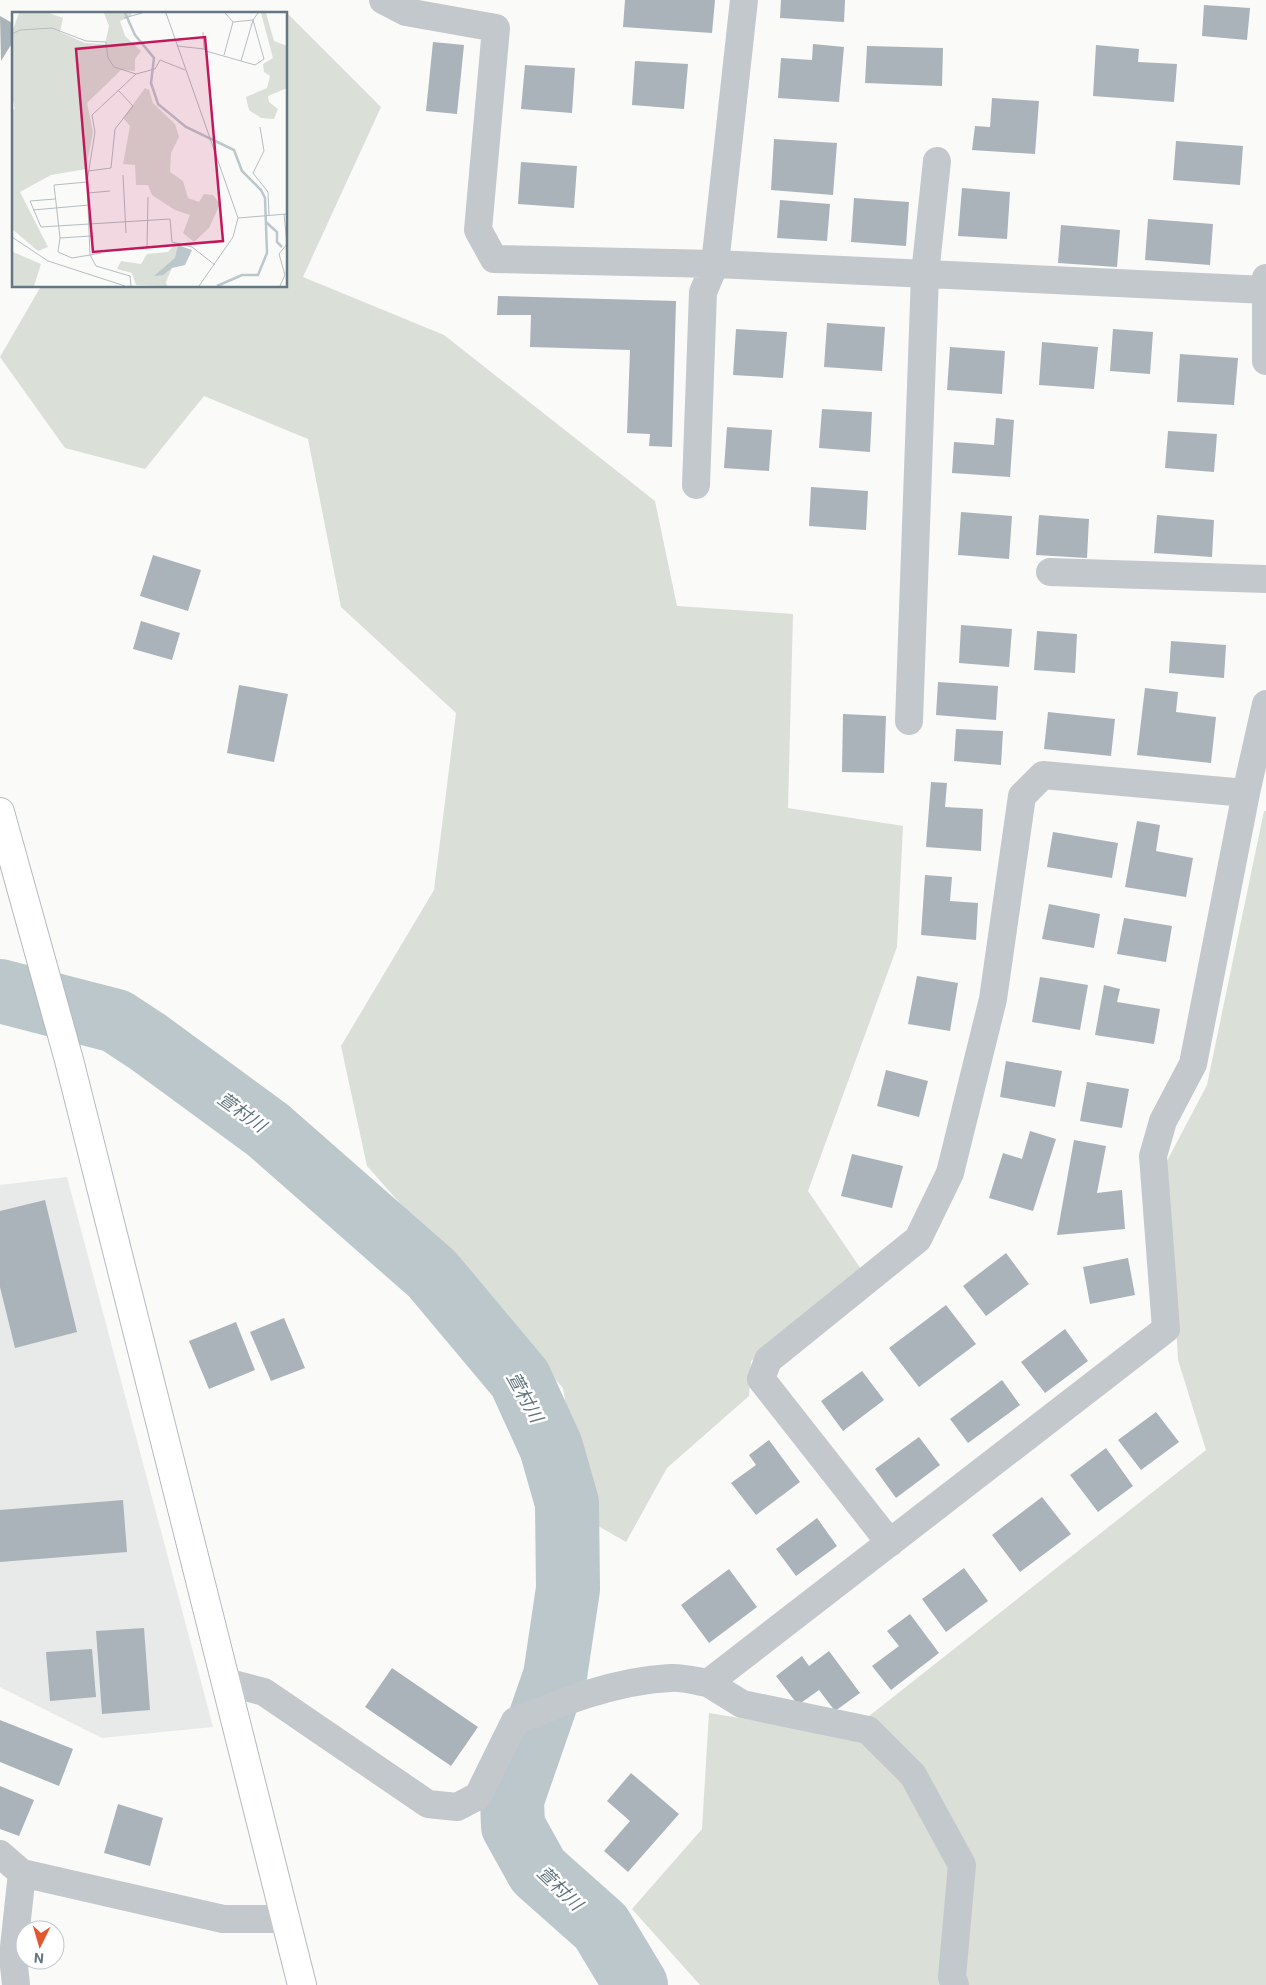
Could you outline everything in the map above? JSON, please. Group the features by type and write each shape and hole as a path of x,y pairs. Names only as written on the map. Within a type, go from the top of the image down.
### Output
{"street":[{"path":"383,0 406,12 496,28 478,230 494,259 715,264 925,274 1266,286 1266,361"},
{"path":"696,485 703,292 715,264 744,0"},
{"path":"910,721 925,274 937,161"},
{"path":"1050,572 1266,579"},
{"path":"708,1683 1166,1329 1153,1156 1163,1121 1193,1064 1246,793 1266,704"},
{"path":"890,1543 761,1379 768,1360 918,1239 950,1173 993,999 1022,796 1043,775 1246,793"},
{"path":"0,812 69,1060 302,1985"},
{"path":"226,1682 264,1692 428,1804 457,1807 478,1796 515,1721 579,1696 624,1685 671,1678 708,1683 742,1704 868,1730 913,1775 962,1865 952,1977 955,1985"},
{"path":"0,1854 22,1873 223,1919 286,1919"},
{"path":"16,1985 13,1956 22,1873"}],"shaded area":[{"path":"288,14 381,107 303,277 444,335 655,501 677,606 793,614 788,808 903,826 897,947 808,1191 863,1272 751,1361 749,1396 667,1468 626,1542 586,1519 563,1388 367,1166 341,1046 434,890 456,713 341,607 308,439 204,396 145,469 65,448 0,357 40,288 288,288"},
{"path":"1264,811 1266,811 1266,1985 700,1985 632,1909 702,1829 709,1713 845,1735 1206,1450 1178,1360 1167,1161 1207,1085"},
{"path":"67,1177 213,1727 102,1738 0,1687 0,1185"}],"building":[{"path":"625,0 715,0 712,33 623,27"},
{"path":"781,0 845,0 844,22 780,18"},
{"path":"1204,5 1250,8 1247,40 1202,36"},
{"path":"0,16 12,23 12,43 1,61"},
{"path":"433,42 464,45 457,114 426,111"},
{"path":"813,44 844,47 839,102 778,98 781,58 812,60"},
{"path":"1096,45 1139,49 1138,62 1177,64 1174,102 1093,96"},
{"path":"867,46 943,48 942,86 865,83"},
{"path":"635,61 688,64 684,109 632,105"},
{"path":"525,65 575,68 572,113 521,109"},
{"path":"992,98 1039,101 1035,154 972,150 975,126 990,127"},
{"path":"774,139 837,143 833,195 771,190"},
{"path":"1176,141 1243,146 1240,185 1173,180"},
{"path":"521,162 577,166 574,208 518,204"},
{"path":"962,188 1010,192 1007,239 958,236"},
{"path":"854,198 909,202 906,246 851,242"},
{"path":"780,200 830,204 827,241 777,238"},
{"path":"1148,219 1213,224 1210,265 1145,260"},
{"path":"1061,225 1120,230 1117,267 1058,263"},
{"path":"498,296 676,301 672,447 649,446 650,434 627,433 630,350 530,347 531,315 497,315"},
{"path":"827,323 885,327 882,371 824,367"},
{"path":"736,329 787,332 783,378 733,375"},
{"path":"1113,329 1153,332 1150,374 1110,371"},
{"path":"1042,342 1098,347 1094,389 1039,385"},
{"path":"950,347 1005,351 1002,394 947,390"},
{"path":"1180,354 1238,358 1234,405 1177,402"},
{"path":"822,409 872,412 870,452 819,448"},
{"path":"996,418 1014,420 1010,477 952,473 954,442 994,445"},
{"path":"727,427 772,430 769,471 724,468"},
{"path":"1168,431 1217,434 1214,472 1165,468"},
{"path":"811,487 868,491 866,530 809,526"},
{"path":"961,512 1012,516 1009,559 958,555"},
{"path":"1039,515 1089,519 1087,558 1036,555"},
{"path":"1157,515 1214,520 1212,557 1154,553"},
{"path":"153,555 201,570 188,611 140,596"},
{"path":"141,621 180,633 172,660 133,649"},
{"path":"961,625 1012,629 1009,667 959,663"},
{"path":"1037,631 1077,634 1075,673 1034,670"},
{"path":"1171,641 1226,645 1224,678 1169,673"},
{"path":"938,682 998,686 996,720 936,715"},
{"path":"239,685 288,694 274,762 227,753"},
{"path":"1145,688 1178,692 1176,712 1216,717 1211,763 1137,755"},
{"path":"1048,712 1115,719 1111,756 1044,749"},
{"path":"843,714 886,716 884,773 842,772"},
{"path":"956,729 1003,731 1001,765 954,761"},
{"path":"931,782 947,783 945,807 983,809 981,851 926,847"},
{"path":"1137,821 1160,825 1156,851 1193,858 1186,897 1125,887"},
{"path":"1053,832 1118,843 1112,878 1047,867"},
{"path":"925,875 952,877 950,901 978,903 976,940 921,935"},
{"path":"1049,904 1100,914 1094,948 1042,939"},
{"path":"1124,918 1172,926 1166,962 1117,954"},
{"path":"917,976 958,983 950,1031 908,1024"},
{"path":"1040,977 1088,985 1080,1030 1032,1022"},
{"path":"1104,985 1120,989 1117,1002 1160,1009 1154,1044 1095,1035"},
{"path":"1006,1061 1062,1071 1055,1107 1000,1097"},
{"path":"886,1070 928,1081 919,1117 877,1106"},
{"path":"1087,1082 1129,1089 1122,1128 1080,1121"},
{"path":"1030,1131 1056,1139 1033,1211 989,1198 1003,1153 1022,1159"},
{"path":"1074,1140 1106,1146 1097,1193 1122,1190 1125,1229 1057,1235"},
{"path":"852,1154 903,1166 892,1208 841,1196"},
{"path":"45,1200 77,1332 15,1348 0,1287 0,1211"},
{"path":"1006,1253 1029,1284 986,1316 963,1286"},
{"path":"1128,1258 1135,1295 1090,1304 1083,1267"},
{"path":"946,1305 976,1344 919,1387 889,1348"},
{"path":"284,1318 305,1368 271,1381 250,1332"},
{"path":"236,1322 255,1370 209,1389 189,1341"},
{"path":"1065,1329 1088,1361 1045,1393 1021,1362"},
{"path":"862,1371 884,1400 843,1431 821,1401"},
{"path":"1002,1380 1020,1405 968,1443 950,1419"},
{"path":"1156,1412 1179,1442 1141,1470 1118,1440"},
{"path":"919,1437 940,1465 896,1498 875,1469"},
{"path":"769,1440 800,1482 756,1515 731,1483 756,1465 749,1455"},
{"path":"1106,1448 1133,1486 1098,1512 1070,1475"},
{"path":"1042,1497 1071,1534 1020,1572 992,1535"},
{"path":"123,1500 127,1552 0,1562 0,1510"},
{"path":"817,1518 837,1546 796,1576 776,1549"},
{"path":"964,1568 988,1601 946,1632 922,1599"},
{"path":"729,1569 757,1607 709,1643 681,1605"},
{"path":"910,1614 939,1653 891,1690 872,1666 899,1646 887,1631"},
{"path":"144,1628 150,1710 102,1714 96,1631"},
{"path":"92,1649 96,1697 50,1701 46,1652"},
{"path":"829,1651 860,1693 835,1711 819,1690 798,1705 776,1676 802,1656 809,1666"},
{"path":"392,1668 478,1727 451,1766 365,1707"},
{"path":"0,1720 73,1749 59,1786 0,1762"},
{"path":"631,1773 679,1814 628,1872 604,1851 630,1821 607,1801"},
{"path":"0,1786 34,1800 19,1836 0,1829"},
{"path":"118,1804 163,1818 150,1866 104,1853"}],"waterway":[{"name":"萱村川","path":"0,991 116,1021 148,1042 268,1130 432,1274 520,1379 551,1447 567,1503 568,1589 555,1676 512,1800 513,1826 538,1871 601,1927 636,1985"}]}
